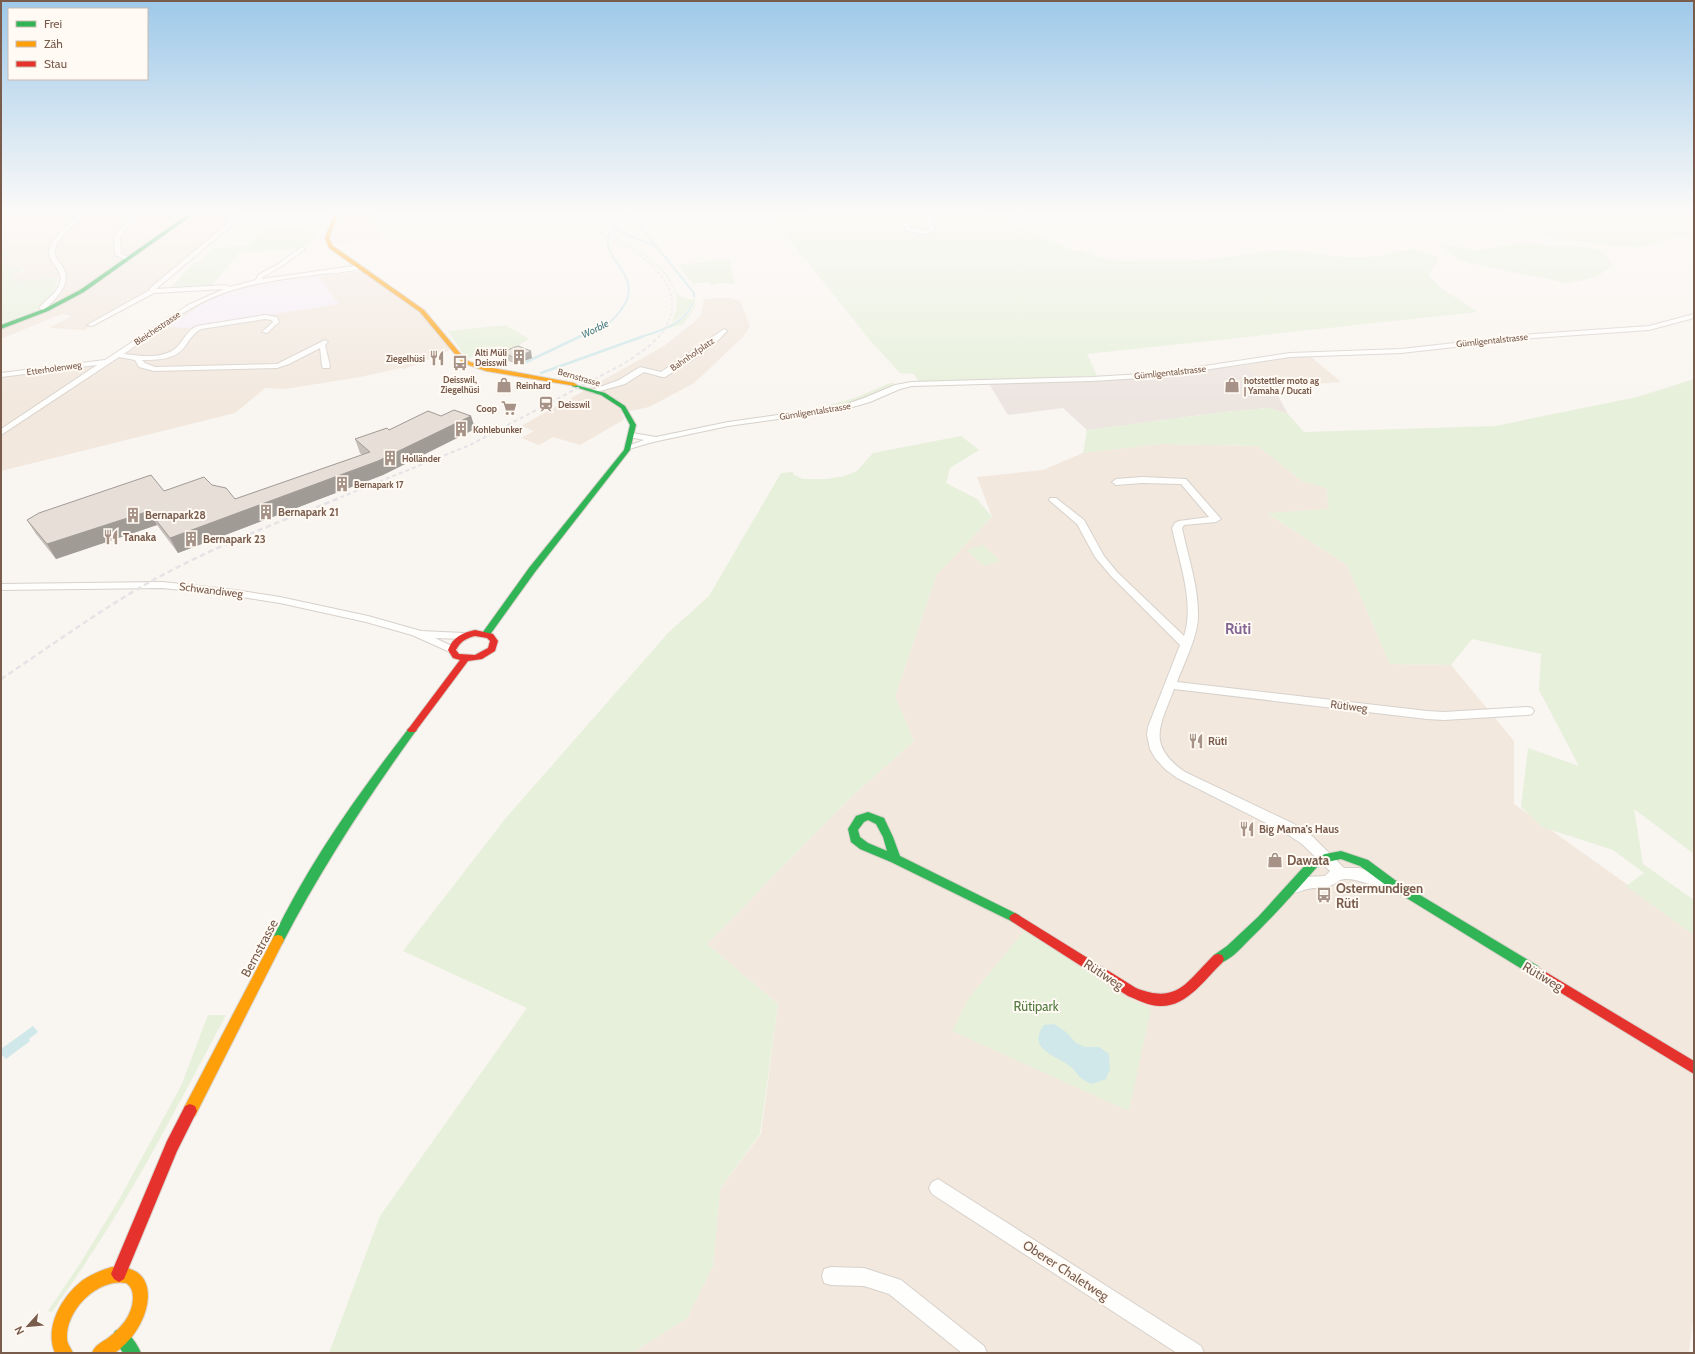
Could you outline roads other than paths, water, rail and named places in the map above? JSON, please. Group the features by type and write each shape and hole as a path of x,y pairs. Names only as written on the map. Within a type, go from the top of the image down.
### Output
{"main road":[{"path":"1,326 46,310 82,291 107,274"},
{"name":"Bernstrasse","path":"371,274 428,316 458,356 468,363 489,370 562,382 593,391 615,401 624,409 632,422 632,435 629,447 616,466 532,570 486,634"},
{"path":"475,633 486,634 490,636 494,642 492,648 483,655 465,659 456,656 452,650 455,642 464,636 475,633"},
{"name":"Bernstrasse","path":"119,1274 172,1146 301,895 372,781 465,659"},
{"name":"Rütiweg","path":"895,859 888,837 880,821 868,816 860,819 853,830 855,839 864,846 895,859 1024,922 1132,992 1146,998 1159,1001 1170,999 1189,989 1214,963 1230,950 1292,889 1306,870 1325,858 1340,856 1357,860 1694,1068"},
{"path":"63,1352 59,1343 58,1334 61,1322 75,1299 96,1281 108,1276 119,1274 129,1275 137,1280 141,1288 142,1299 138,1312 122,1337 100,1353"},
{"path":"122,1337 132,1353"}],"street":[{"path":"46,310 42,308 57,294 64,278 63,274"},
{"path":"153,291 152,289 170,274"},
{"path":"260,282 260,276 263,274"},
{"name":"Bleichestrasse","path":"1,433 196,303 234,287 313,274"},
{"path":"90,325 153,291 234,287"},
{"name":"Gümligentalstrasse","path":"629,447 650,440 728,424 842,408 867,400 898,387 912,384 1092,379 1158,375 1290,355 1401,351 1526,337 1649,328 1694,316"},
{"name":"Bleichestrasse","path":"118,355 137,358 155,357 176,352 194,330 199,327 265,317 275,318 276,322 266,332"},
{"name":"Bahnhofplatz","path":"593,391 622,382 643,369 662,375 703,349 724,331"},
{"name":"Bleichestrasse","path":"137,358 142,365 154,369 277,366 288,363 313,348 323,344 326,366"},
{"name":"Etterholenweg","path":"1,375 87,363 107,362"},
{"name":"Gümligentalstrasse","path":"632,435 650,440"},
{"path":"1116,482 1142,480 1183,481 1216,519 1182,523 1176,528 1192,598 1193,619 1186,644 1153,731 1155,746 1165,761 1181,774 1289,828 1307,840 1341,873"},
{"path":"1053,500 1081,522 1100,557 1114,574 1186,644"},
{"name":"Schwandiweg","path":"1,587 162,585 200,588 306,605 368,619 416,633 452,650"},
{"name":"Schwandiweg","path":"416,633 464,636"},
{"name":"Rütiweg","path":"1170,684 1427,715 1444,716 1528,711"},
{"name":"Rütiweg","path":"1292,889 1306,883 1328,881 1335,875 1341,873 1353,873 1392,883"},
{"name":"Oberer Chaletweg","path":"938,1188 1194,1353"},
{"path":"831,1276 864,1277 894,1287 977,1353"}],"water":[{"path":"1054,1024 1066,1032 1076,1043 1085,1047 1099,1047 1109,1054 1110,1069 1106,1079 1092,1084 1085,1081 1072,1068 1041,1046 1039,1033 1044,1025"},
{"path":"33,1026 38,1032 29,1039 30,1041 6,1059 1,1054 1,1049"}],"waterway":[{"name":"Worble","path":"579,337 599,329 610,322 620,311 627,298 629,287 624,274"},
{"path":"679,274 694,293 694,297"},
{"path":"641,337 678,322 689,311 692,304"},
{"name":"Worble","path":"522,364 581,336"},
{"path":"541,373 644,336"}],"railway":[{"path":"659,274 670,293 671,314 659,337"},
{"path":"334,500 470,445 625,363 647,348 659,336"},
{"path":"1,679 111,605 157,578 238,539 337,499"}],"place":[{"name":"Alti Müli Deisswil","path":"519,357"},
{"name":"Ziegelhüsi","path":"437,358"},
{"name":"Deisswil, Ziegelhüsi","path":"460,363"},
{"name":"Reinhard","path":"504,385"},
{"name":"hotstettler moto ag | Yamaha / Ducati","path":"1232,385"},
{"name":"Deisswil","path":"546,404"},
{"name":"Coop","path":"509,408"},
{"name":"Kohlebunker","path":"461,429"},
{"name":"Holländer","path":"390,458"},
{"name":"Bernapark 17","path":"342,484"},
{"name":"Bernapark 21","path":"266,512"},
{"name":"Bernapark28","path":"133,515"},
{"name":"Tanaka","path":"111,537"},
{"name":"Bernapark 23","path":"191,539"},
{"name":"Rüti","path":"1196,741"},
{"name":"Big Mama's Haus","path":"1247,829"},
{"name":"Dawata","path":"1275,860"},
{"name":"Ostermundigen Rüti","path":"1324,895"}],"district":[{"name":"Rüti","path":"1238,629"}],"park label":[{"name":"Rütipark","path":"1036,1006"}]}
